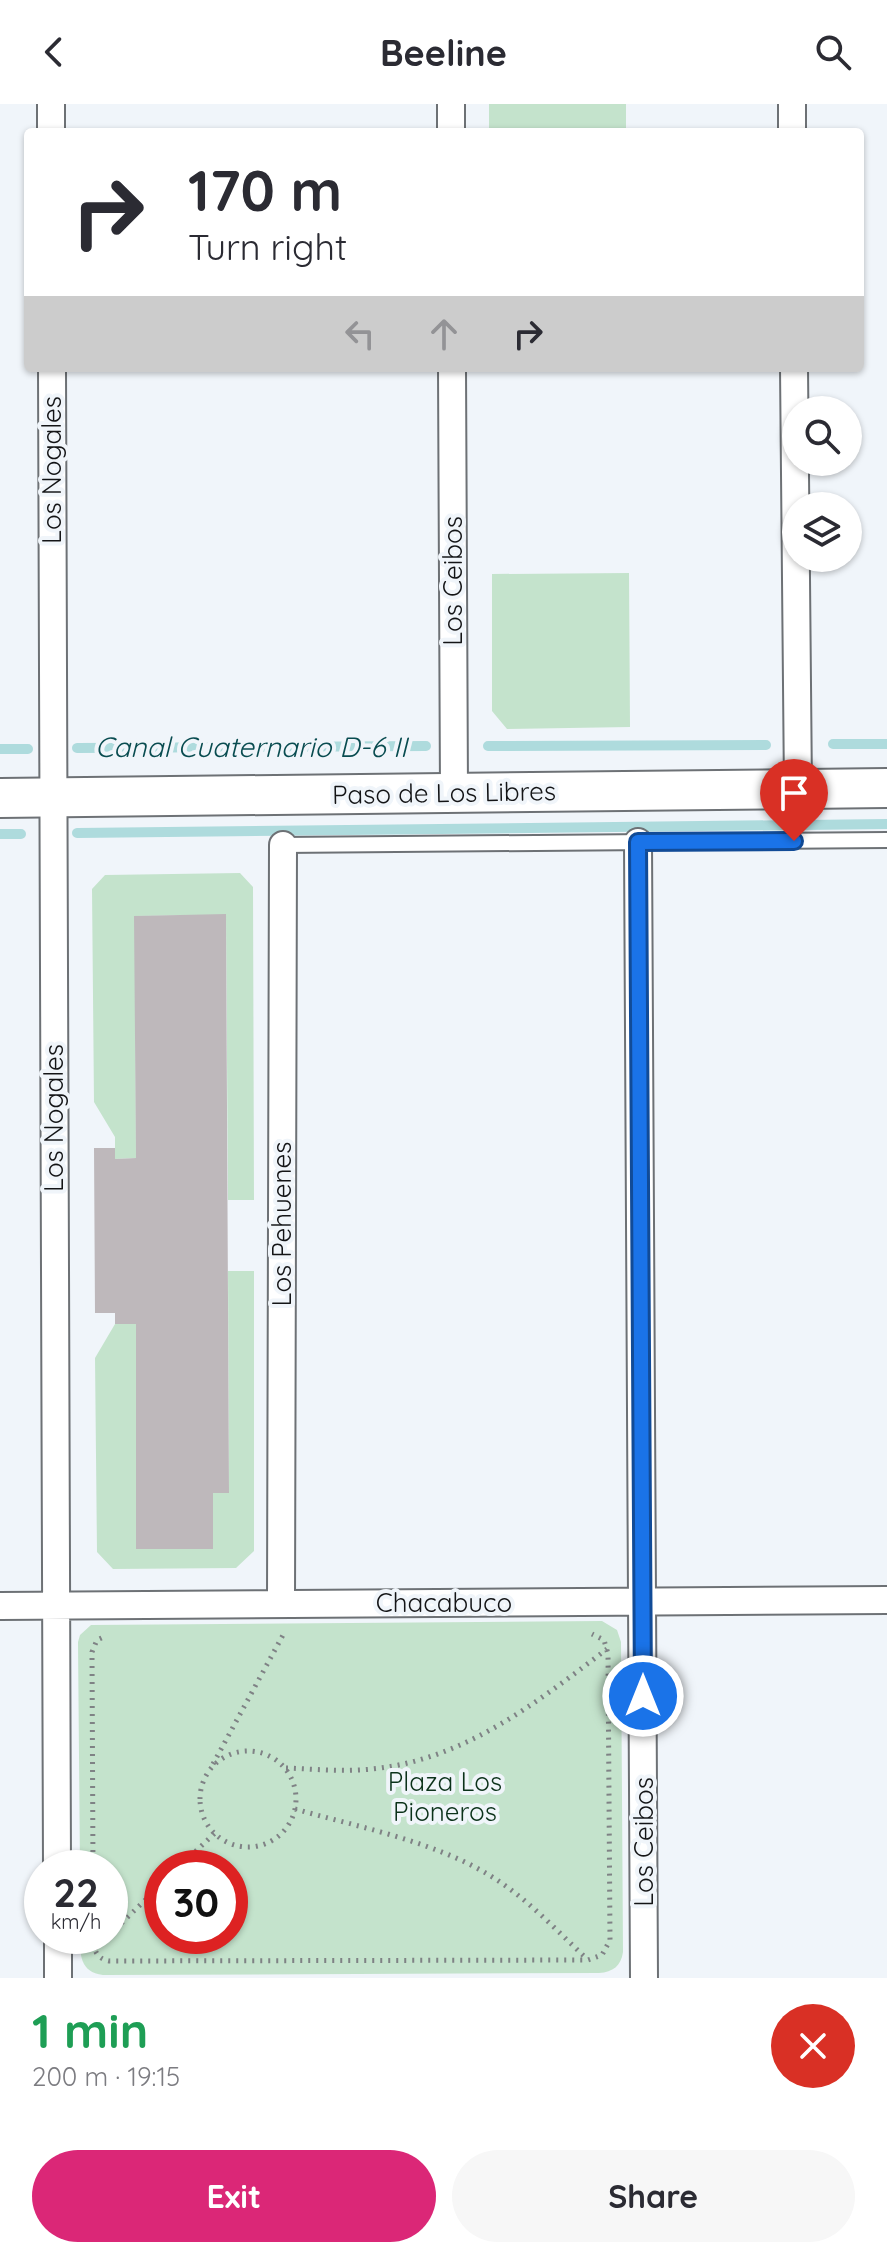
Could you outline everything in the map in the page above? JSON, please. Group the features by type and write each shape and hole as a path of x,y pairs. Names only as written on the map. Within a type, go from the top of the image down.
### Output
{"street":[{"path":"51,104 51,128"},
{"path":"451,104 451,128"},
{"path":"792,104 792,128"},
{"name":"Los Nogales","path":"52,372 57,1850"},
{"name":"Los Ceibos","path":"452,372 454,793"},
{"path":"794,372 798,789"},
{"name":"Paso de Los Libres","path":"0,798 887,788"},
{"name":"Los Ceibos","path":"638,842 644,1978"},
{"name":"Los Pehuenes","path":"281,1604 283,845"},
{"name":"Chacabuco","path":"0,1606 887,1600"},
{"path":"58,1954 58,1978"}],"lane":[{"path":"283,845 887,840"}],"path":[{"path":"98,1954 110,1961 588,1960 602,1955 610,1940 607,1649 600,1637 591,1634"},
{"path":"267,1635 298,1635"},
{"path":"211,1768 227,1755 248,1750 269,1755 286,1768 295,1788 295,1809 279,1836 261,1845 231,1843 215,1833 204,1816 200,1796 205,1777 283,1635"},
{"path":"93,1850 92,1652 97,1640 111,1636"},
{"path":"286,1768 373,1769 407,1763 448,1750 511,1720 607,1649"},
{"path":"295,1809 431,1849 469,1864 509,1888 588,1960"},
{"path":"197,1850 215,1833"},
{"path":"128,1917 144,1901"}],"green space":[{"path":"489,104 626,104 626,128 489,128"},
{"path":"629,573 630,727 507,729 492,711 492,574"},
{"path":"240,873 253,887 254,1200 228,1200 226,915 135,916 136,1158 115,1159 115,1137 94,1102 92,889 105,875"},
{"path":"228,1271 254,1271 254,1551 236,1568 113,1569 97,1552 95,1358 115,1324 136,1324 136,1549 213,1549 213,1493 229,1493"},
{"name":"Plaza Los Pioneros","path":"602,1621 617,1630 621,1642 623,1952 618,1965 599,1973 103,1975 90,1970 81,1954 128,1954 128,1850 80,1850 80,1635 91,1625"}],"building":[{"path":"226,914 229,1493 213,1493 213,1549 136,1549 136,1324 115,1324 115,1313 95,1313 94,1148 115,1148 115,1159 136,1158 134,916"}],"waterway":[{"name":"Canal Cuaternario D-6 II","path":"833,744 887,744"},
{"name":"Canal Cuaternario D-6 II","path":"488,746 766,745"},
{"name":"Canal Cuaternario D-6 II","path":"77,748 426,746"},
{"name":"Canal Cuaternario D-6 II","path":"0,749 28,749"},
{"path":"77,833 887,824"},
{"path":"0,834 21,834"}],"route":[{"path":"643,1696 638,842 794,841"}]}
